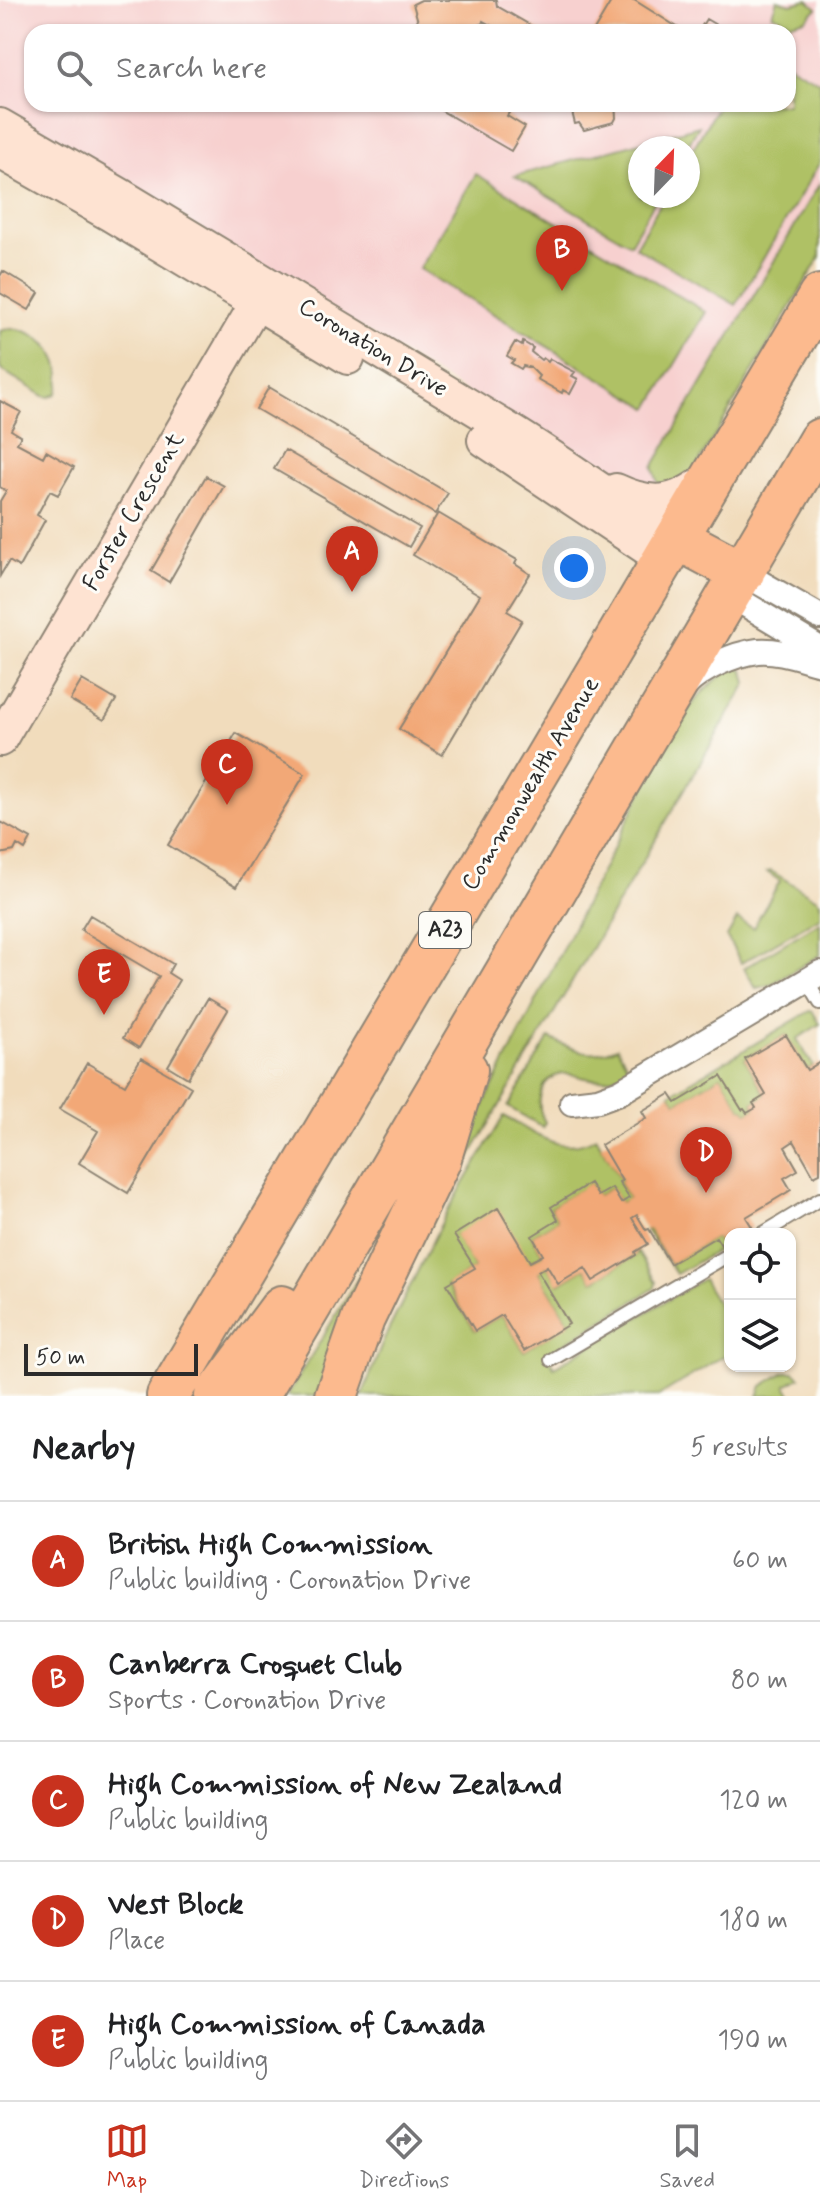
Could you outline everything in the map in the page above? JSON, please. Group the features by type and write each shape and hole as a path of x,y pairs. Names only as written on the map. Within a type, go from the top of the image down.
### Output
{"highway":[{"name":"Commonwealth Avenue","path":"168,1396 820,296"},
{"path":"232,1382 397,1157 820,440"},
{"name":"Coronation Drive","path":"670,549 737,584"},
{"path":"336,1396 363,1319 439,1161 482,1015"},
{"path":"232,1382 335,1116"}],"street":[{"name":"Coronation Drive","path":"0,125 121,195 261,294 508,454 670,549"},
{"name":"Coronation Drive","path":"0,152 573,469 641,517 670,549"},
{"name":"Forster Crescent","path":"0,740 261,294"},
{"path":"573,469 625,494 658,501 675,500 690,493 716,471"},
{"path":"737,584 820,617"},
{"path":"737,584 820,649"},
{"path":"649,731 688,683 723,662 758,651 779,652 820,663"},
{"path":"572,1103 598,1100 620,1092 814,977"}],"lane":[{"path":"814,977 820,1003"},
{"path":"772,1228 820,1199"},
{"path":"551,1360 724,1258"}],"shaded area":[{"path":"0,0 820,0 820,257 677,487 617,484 0,107"}],"green space":[{"path":"777,0 791,4 808,0 817,8 806,19 791,23 772,14"},
{"path":"796,68 820,82 820,162 736,305 635,247 658,208 700,208 700,136 714,112 796,112"},
{"path":"699,126 693,136 662,136"},
{"path":"628,145 628,208 651,208 630,244 515,176"},
{"path":"476,174 706,312 649,408 419,269"},
{"path":"820,183 820,257 695,469 661,494 653,467"},
{"path":"12,328 34,335 51,350 59,369 57,393 44,396 0,369 0,331"},
{"path":"738,667 744,671 747,683 380,1310 661,754 702,692"},
{"path":"771,871 817,899 820,902 820,917 741,963 727,937 737,919 753,928 780,881 767,872"},
{"path":"820,922 820,955 770,985 756,988 744,968"},
{"path":"810,1011 820,1024 797,1039 813,1066 807,1070 786,1035 745,1059 766,1095 753,1103 756,1108 747,1113 742,1110 721,1076 676,1103 670,1094"},
{"path":"549,1038 574,1049 591,1052 617,1047 630,1070 603,1079 567,1074 554,1077 541,1094 543,1127 508,1107"},
{"path":"504,1116 560,1144 583,1143 596,1137 629,1198 621,1203 611,1188 598,1196 590,1184 551,1207 558,1220 532,1236 543,1255 530,1262 455,1235 475,1268 447,1285 475,1331 502,1315 524,1351 569,1323 538,1272 547,1266 559,1284 585,1268 593,1281 636,1255 637,1251 656,1282 655,1288 547,1354 554,1367 703,1279 724,1314 724,1356 658,1396 362,1396 385,1337 446,1214"},
{"path":"649,1229 670,1264 716,1237 724,1247 676,1274 646,1230"},
{"path":"383,1237 327,1396 287,1396"},
{"path":"785,1372 794,1372 800,1377 786,1385 792,1396 758,1396 762,1386"}],"building":[{"path":"421,0 496,0 497,6 528,24 488,24 483,21 482,24 419,24 413,4"},
{"path":"612,0 634,0 672,24 598,24"},
{"path":"444,112 509,112 507,116 525,127 511,151"},
{"path":"572,112 616,112 614,122 584,130 579,123 575,124"},
{"path":"3,271 39,293 29,310 0,293"},
{"path":"515,342 522,346 523,342 533,348 531,352 541,360 543,358 548,362 550,359 575,372 572,376 578,379 570,394 563,390 562,393 537,379 539,376 531,368 523,366 521,369 511,363 514,360 507,356"},
{"path":"269,387 448,493 435,514 256,409"},
{"path":"0,401 21,412 11,430 21,436 17,443 43,457 46,451 74,467 58,495 50,491 37,515 45,520 19,567 9,561 0,576 0,501 6,491 0,487"},
{"path":"285,450 420,528 409,547 274,469"},
{"path":"206,476 224,486 169,582 151,571"},
{"path":"438,513 517,560 515,564 530,574 507,611 522,620 442,755 399,729 480,595 413,555"},
{"path":"82,680 116,700 104,720 70,700"},
{"path":"236,733 305,774 236,887 168,845"},
{"path":"1,822 31,839 25,850 17,845 14,851 0,854"},
{"path":"90,915 173,964 168,973 179,980 139,1048 123,1038 159,976 81,930"},
{"path":"208,998 228,1010 188,1078 168,1066"},
{"path":"786,1035 807,1070 820,1062 820,1173 814,1176 794,1141 785,1147 798,1170 784,1178 791,1190 746,1217 752,1227 724,1228 724,1243 721,1245 716,1237 670,1264 637,1215 632,1218 648,1244 635,1252 636,1255 593,1281 585,1268 558,1284 547,1266 538,1272 569,1324 524,1351 502,1315 475,1331 447,1284 475,1268 454,1235 498,1208 530,1262 543,1255 532,1236 558,1220 551,1207 590,1183 598,1196 612,1188 621,1203 629,1198 601,1145 646,1118 642,1111 670,1094 676,1103 721,1076 742,1110 747,1113 756,1108 753,1103 766,1095 745,1059"},
{"path":"141,1058 191,1087 128,1193 79,1163 98,1131 60,1109 87,1063 125,1085"}],"place":[{"name":"Canberra Croquet Club","path":"562,291"},
{"name":"British High Commission","path":"352,592"},
{"name":"High Commission of New Zealand","path":"227,805"},
{"name":"High Commission of Canada","path":"104,1015"},
{"name":"West Block","path":"706,1193"}]}
